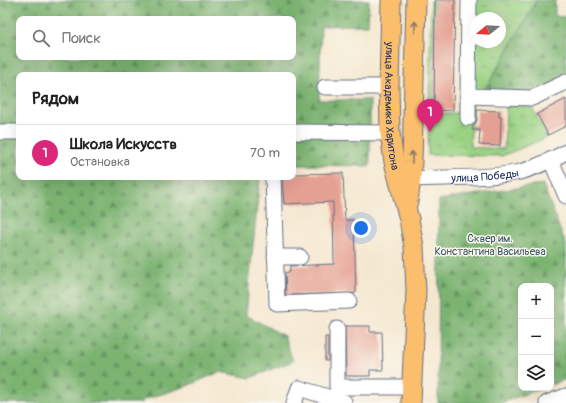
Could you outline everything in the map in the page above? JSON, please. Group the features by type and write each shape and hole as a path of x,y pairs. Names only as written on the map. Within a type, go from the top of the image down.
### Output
{"main road":[{"name":"улица Академика Харитона","path":"391,0 389,87 390,133 392,148 405,180"},
{"name":"улица Академика Харитона","path":"411,395 416,290 414,247 407,210 405,180 416,0"}],"street":[{"path":"468,118 470,0"},
{"path":"468,96 532,98 566,82"},
{"path":"325,87 389,87"},
{"path":"0,132 16,132"},
{"path":"296,132 390,133"},
{"name":"улица Победы","path":"405,180 516,173 551,160 566,152"},
{"path":"551,160 566,196"},
{"path":"273,180 277,304 349,301"},
{"path":"275,257 300,257"},
{"path":"337,328 337,387 411,395"},
{"path":"294,403 298,388 344,403"},
{"path":"547,403 566,396"}],"green space":[{"path":"0,0 369,0 368,25 321,26 319,100 370,100 370,166 296,165 296,72 16,72 16,180 260,180 246,315 284,336 293,361 250,378 220,372 187,386 143,400 142,403 0,403"},
{"path":"431,0 434,0 433,113 458,113 459,99 473,100 470,147 504,149 506,106 531,106 548,137 502,156 428,155"},
{"path":"472,0 537,0 483,93 471,92 471,48 506,48 506,12 472,12"},
{"path":"537,0 555,0 555,16 566,17 566,78 532,95 483,93"},
{"name":"Сквер им. Константина Васильева","path":"543,184 566,245 566,379 554,384 554,283 518,283 518,391 534,391 500,403 438,403 439,200"}],"building":[{"path":"435,0 455,0 453,110 434,111"},
{"path":"566,99 566,126 548,135 537,114"},
{"path":"477,110 499,111 499,117 501,117 500,146 479,145 480,130 472,130 476,123"},
{"path":"343,173 345,220 354,220 356,293 286,295 285,273 290,272 290,266 334,264 333,202 284,204 282,180 296,180 296,174"},
{"path":"345,326 370,326 370,332 382,332 383,370 370,370 370,376 346,376"},
{"path":"325,337 328,337 328,361 325,361"}],"place":[{"name":"Школа Искусств","path":"430,132"}]}
